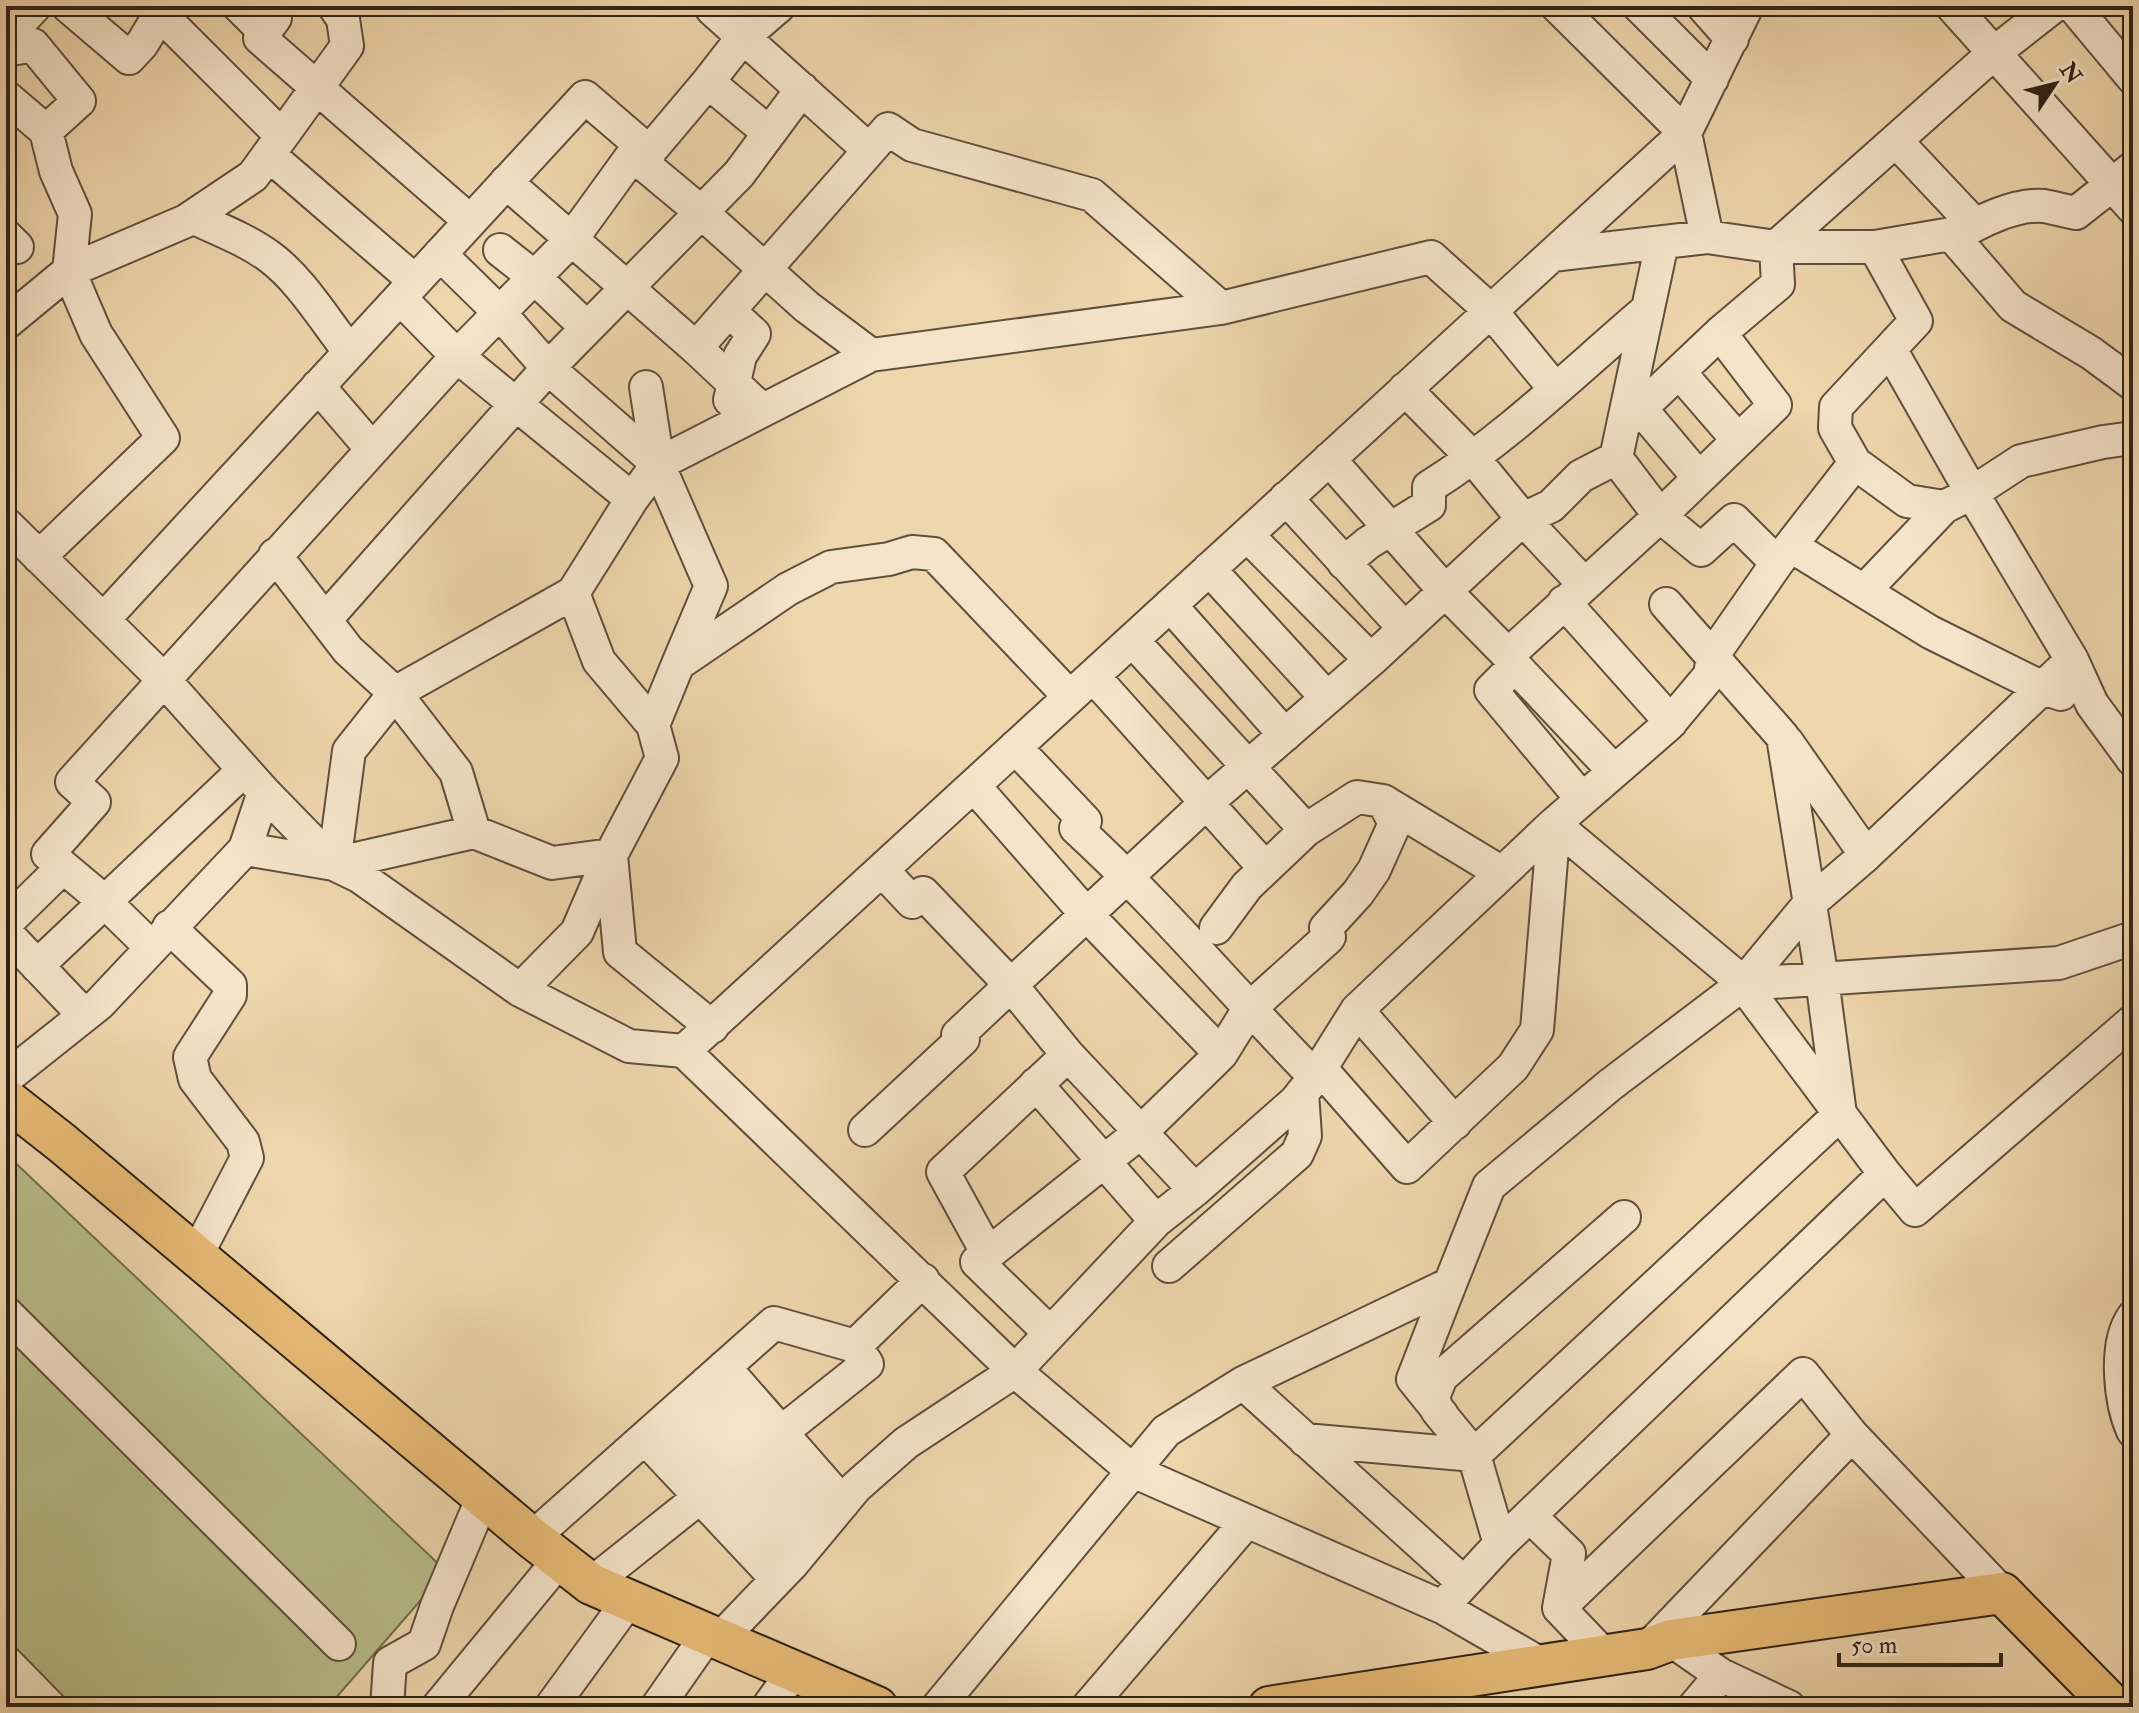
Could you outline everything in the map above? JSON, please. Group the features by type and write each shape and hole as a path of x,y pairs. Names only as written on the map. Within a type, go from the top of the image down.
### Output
{"main road":[{"path":"6,1099 591,1584 877,1707"},
{"path":"1269,1707 2002,1593 2113,1706 2133,1690"}],"street":[{"path":"6,37 35,6"},
{"path":"68,6 129,58 142,44 158,10 276,146 408,289 457,356 632,499"},
{"path":"239,6 270,25 260,38 470,221"},
{"path":"9,316 69,271 192,217 253,176 347,46 343,19 334,6"},
{"path":"779,6 743,37 649,152 647,167 807,307 871,355"},
{"path":"1639,6 1712,79"},
{"path":"1703,6 1732,39"},
{"path":"684,1051 1685,133 1747,6"},
{"path":"1952,6 1994,53 2123,176 2133,208"},
{"path":"1776,247 1994,53 2054,6"},
{"path":"2073,6 2133,78"},
{"path":"1564,8 1685,133 1707,237"},
{"path":"712,9 869,150"},
{"path":"6,50 33,45 79,101 46,131"},
{"path":"708,82 768,132"},
{"path":"325,620 548,368 739,174 802,89"},
{"path":"6,97 46,131 56,171 75,214 69,271 96,334 163,438 39,557"},
{"path":"103,620 585,97 649,152"},
{"path":"696,348 888,129 912,145 1092,195 1221,308"},
{"path":"1896,141 1964,231 2013,306 2091,353 2133,384"},
{"path":"196,1256 247,1158 243,1142 195,1079 190,1057 231,990 230,985 104,901 48,854 94,802 72,782 498,311 571,240 634,153 649,152"},
{"path":"1552,255 1707,237 1776,247 1875,247 1964,231 2011,211 2041,206 2076,213 2123,176"},
{"path":"506,182 696,348 762,410"},
{"path":"192,217 273,259 350,352"},
{"path":"865,1130 963,1039 958,1035 1205,804 1371,660 1523,519 1551,506 1581,476 1616,458 1632,417 1648,309 1662,243"},
{"path":"1632,417 1720,333 1778,284 1776,247"},
{"path":"1875,247 1916,321 1836,407 1835,428 1855,463 1907,501 1958,500"},
{"path":"500,250 533,276 587,328"},
{"path":"440,254 498,311 548,368 658,464"},
{"path":"334,864 349,751 395,693 573,593 632,499 658,464 871,355 1221,308 1431,257 1491,311 1555,389"},
{"path":"1344,563 1368,543 1429,505 1429,487 1474,459 1508,432 1648,309"},
{"path":"723,430 740,356 754,334 729,311"},
{"path":"1582,799 1491,690 1512,661 1574,593 1660,516 1775,405 1720,333"},
{"path":"1890,349 1958,500 2072,660 2092,704 2133,760"},
{"path":"1680,373 1738,440"},
{"path":"318,386 372,449"},
{"path":"646,387 658,464 711,586 653,725"},
{"path":"1405,389 1474,459 1523,519 1671,722"},
{"path":"1632,417 1699,478"},
{"path":"1864,591 1958,500 2021,461 2133,438"},
{"path":"1616,458 1660,516 1701,550 1734,520 1784,554 1864,591 1930,632 2043,688 2092,704"},
{"path":"1329,459 1445,591 1614,771"},
{"path":"657,1707 714,1636 784,1571 856,1487 906,1443 1015,1371 1156,1221 1195,1190 1312,1079 1357,1010 1554,824 1671,722 1710,675 1713,655 1784,554 1855,463"},
{"path":"1286,498 1405,629"},
{"path":"6,524 163,679 254,781 334,864"},
{"path":"1247,535 1371,660"},
{"path":"678,664 788,589 831,567 889,559 912,552 934,554 1205,804 1265,868"},
{"path":"275,555 348,650 395,693 456,772 474,832"},
{"path":"1209,569 1327,698"},
{"path":"520,990 577,932 611,855 662,758 653,725 599,661 573,593"},
{"path":"1666,604 1783,737 1866,855"},
{"path":"1170,605 1285,735"},
{"path":"1132,640 1306,830"},
{"path":"1500,1544 1474,1455 1413,1379 1489,1186 1610,1085 1743,984 1810,903 1866,855 2072,660"},
{"path":"1783,737 1840,1114"},
{"path":"1015,747 1085,821 1076,828 1128,876 1312,1079 1407,1167 1513,1067 1537,1030 1554,824"},
{"path":"6,1078 99,1004 245,849 254,781"},
{"path":"37,966 104,901 254,781"},
{"path":"974,786 1087,915 1221,1054"},
{"path":"1216,928 1247,886 1265,868 1306,830 1357,797 1383,801 1502,873"},
{"path":"855,1346 930,1287 983,1258 1105,1161 1142,1131 1221,1054 1249,1009 1329,937 1326,928 1374,870 1395,823 1383,801"},
{"path":"1554,824 1743,984 1915,1210 2133,1021"},
{"path":"334,864 474,832 552,863 611,855"},
{"path":"245,849 334,864 359,876 520,990 629,1046 684,1051 1015,1371 1133,1471 1442,1607 1541,1664"},
{"path":"611,855 620,952 712,1027"},
{"path":"6,923 63,867"},
{"path":"882,870 912,902 923,893 1011,985 1068,1055 1195,1190"},
{"path":"6,933 84,1015"},
{"path":"1743,984 2059,963 2133,938"},
{"path":"1357,1010 1455,1123"},
{"path":"1050,1333 983,1258 943,1172 1068,1055"},
{"path":"1169,1266 1297,1154 1305,1136 1312,1079"},
{"path":"1036,1084 1156,1221"},
{"path":"1305,1440 1474,1455 1840,1114"},
{"path":"1442,1607 1500,1544 1885,1174"},
{"path":"1474,1455 1437,1410 1433,1397 1441,1377 1624,1217"},
{"path":"938,1707 1166,1431 1243,1383 1450,1284"},
{"path":"6,1313 339,1644"},
{"path":"2133,1317 2122,1348 2121,1382 2133,1431"},
{"path":"438,1707 546,1549 685,1402 774,1323 855,1346 867,1364 591,1584"},
{"path":"1559,1608 1803,1374 1852,1435 2002,1593"},
{"path":"1243,1383 1464,1583"},
{"path":"685,1402 741,1465 827,1522"},
{"path":"685,1402 741,1465 827,1522"},
{"path":"685,1402 741,1465 784,1571"},
{"path":"1789,1707 1659,1644 1852,1435"},
{"path":"387,1707 390,1663 424,1644 483,1497"},
{"path":"1530,1516 1569,1554 1559,1608"},
{"path":"1088,1707 1247,1521"},
{"path":"551,1707 629,1600"},
{"path":"1559,1608 1604,1655"},
{"path":"6,1662 50,1707"},
{"path":"768,1707 794,1671"},
{"path":"1694,1707 1721,1675"}],"green space":[{"path":"6,1154 446,1571 328,1707 6,1707"}]}
